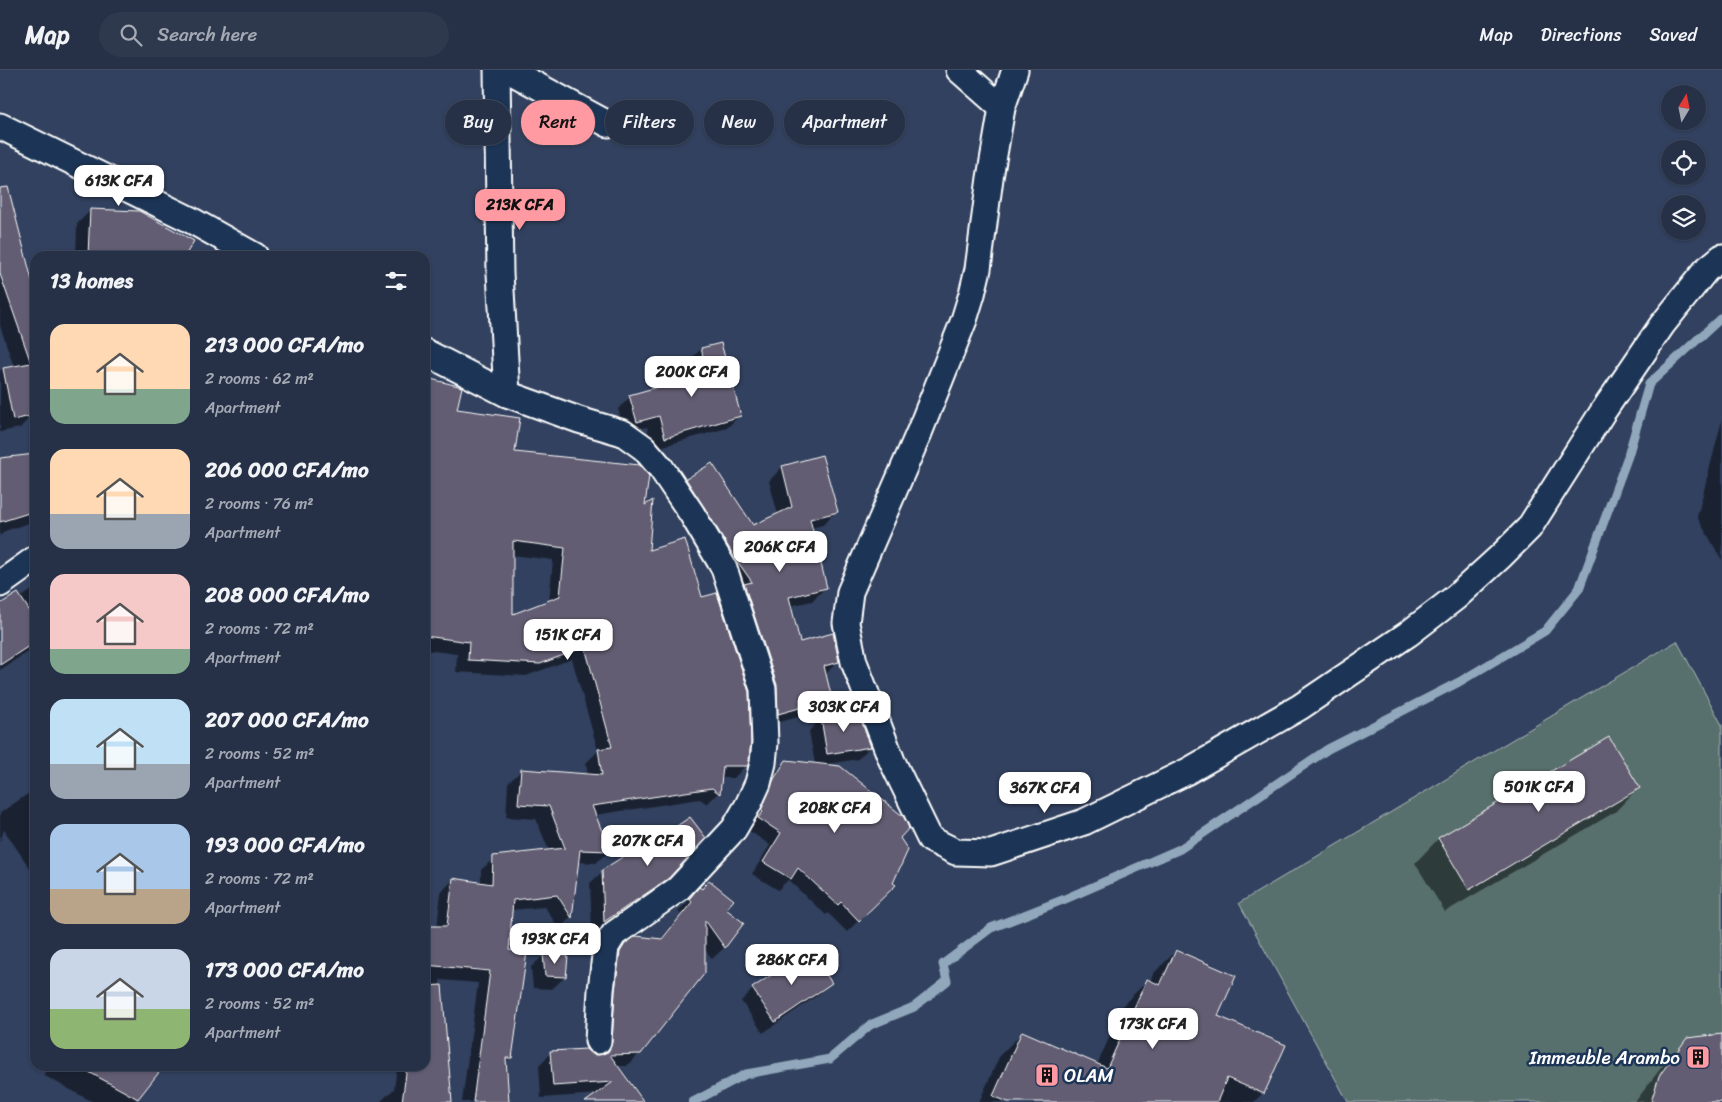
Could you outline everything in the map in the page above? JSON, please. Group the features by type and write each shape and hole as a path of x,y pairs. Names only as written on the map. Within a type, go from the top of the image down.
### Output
{"street":[{"path":"497,70 500,273 507,394"},
{"path":"508,70 605,122"},
{"path":"959,70 1002,108"},
{"path":"1015,70 1002,108 990,178 978,269 972,294 964,320 919,433 850,592 846,623 854,662 892,762 930,839 956,852 991,853 1084,822 1188,771 1300,707 1408,634 1456,597 1529,528 1602,413 1662,325 1706,270 1722,257"},
{"path":"0,126 189,219 246,251"},
{"path":"430,355 507,394 579,420 623,433 644,448 661,468 692,514 724,568 763,689 765,744 763,763 758,782 748,805 734,829 678,889 614,934 606,947 598,1042"},
{"path":"0,584 30,563"}],"green space":[{"path":"1677,641 1722,725 1722,1102 1348,1102 1239,903"}],"building":[{"path":"8,187 30,273 30,360 0,274 0,188"},
{"path":"90,209 139,211 194,241 188,251 88,251"},
{"path":"721,343 741,416 665,438 659,416 637,422 629,395 707,373 701,348"},
{"path":"30,363 30,416 13,420 3,368"},
{"path":"431,379 462,387 457,409 520,418 515,452 640,465 649,476 645,505 653,500 649,550 685,539 702,597 717,593 749,692 751,743 748,766 723,766 720,794 712,788 592,806 610,851 580,850 572,918 557,895 513,900 509,950 527,952 512,1058 506,1058 509,1102 473,1102 490,971 430,965 430,926 447,926 453,878 492,884 493,856 565,848 549,806 518,804 521,769 602,775 598,749 612,747 585,647 540,664 468,660 469,642 430,637","holes":["513,541 565,548 560,596 513,614"]},
{"path":"30,455 30,513 0,522 0,458"},
{"path":"822,455 838,512 810,519 827,588 789,597 800,642 833,633 839,662 824,666 832,699 778,714 777,685 744,584 752,582 686,479 712,463 753,525 792,507 782,466"},
{"path":"18,593 30,611 30,645 0,665 0,604"},
{"path":"858,712 871,747 827,754 821,718"},
{"path":"1609,737 1640,788 1469,890 1438,838"},
{"path":"786,760 840,766 904,817 909,828 900,838 908,850 893,883 896,885 859,921 841,902 838,905 798,868 791,879 763,862 781,833 758,818 763,812 761,810 774,779"},
{"path":"690,817 706,838 669,878 604,922 602,870 640,846 642,850"},
{"path":"709,880 734,900 726,909 744,923 725,948 705,920 705,973 641,1054 610,1055 644,1102 585,1102 613,1082 553,1086 550,1051 586,1049 598,1055 608,1052 612,1042 615,991 620,952 625,944 636,936 662,939 692,902 690,898 699,887 702,889"},
{"path":"809,950 832,983 775,1022 752,988"},
{"path":"1176,950 1236,976 1218,1016 1286,1045 1264,1094 1227,1078 1217,1102 1008,1102 993,1096 1022,1031 1107,1068 1147,979 1160,985"},
{"path":"543,954 568,956 566,977 545,976"},
{"path":"442,985 452,1102 402,1102 406,1071 430,1071 430,986"},
{"name":"Immeuble Arambo","path":"1722,1034 1722,1102 1651,1102 1659,1076 1687,1038"},
{"path":"87,1071 160,1071 138,1099"}],"waterway":[{"path":"693,1102 746,1074 830,1059 870,1025 914,1007 947,981 943,964 991,928 1065,899 1180,849 1328,749 1459,682 1545,631 1579,589 1628,456 1649,384 1722,317"}],"place":[{"name":"Immeuble Arambo","path":"1698,1057"},
{"name":"OLAM","path":"1047,1075"}]}
